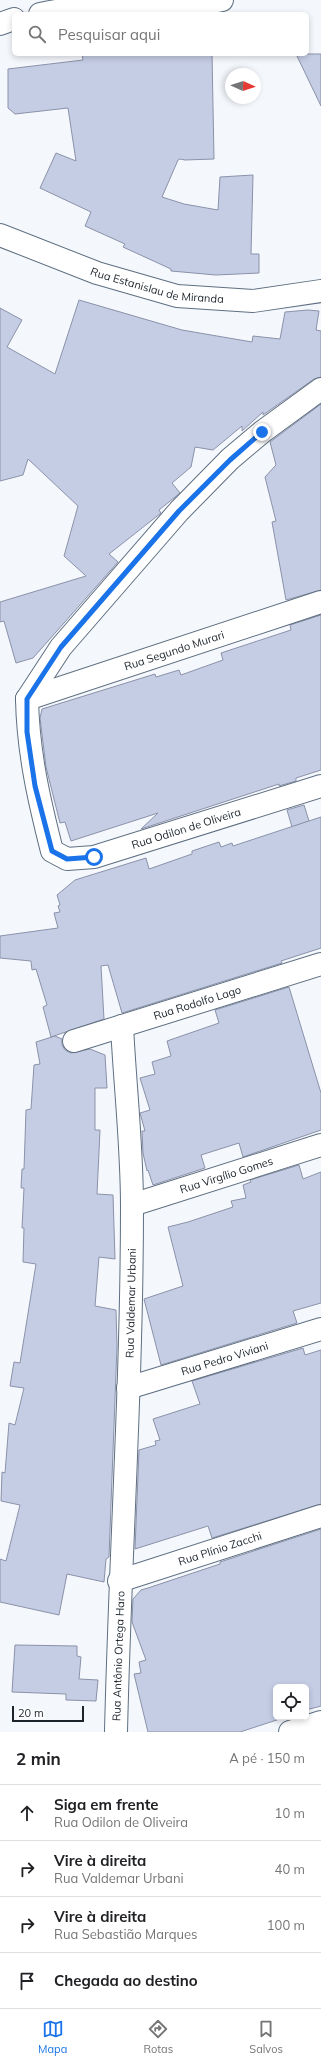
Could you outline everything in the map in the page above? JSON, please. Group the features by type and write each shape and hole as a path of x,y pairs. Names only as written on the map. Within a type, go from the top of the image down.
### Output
{"street":[{"path":"51,12 72,8 116,4 200,4 222,0"},
{"path":"0,24 12,20"},
{"name":"Rua Estanislau de Miranda","path":"0,235 97,273 177,296 253,301 321,292"},
{"path":"27,699 61,647 179,511 230,460 262,432 321,389"},
{"name":"Rua Segundo Murari","path":"27,699 321,602"},
{"name":"Rua Odilon de Oliveira","path":"27,699 27,732 35,786 52,851 67,859 94,857 321,786"},
{"name":"Rua Rodolfo Lago","path":"74,1041 321,964"},
{"name":"Rua Valdemar Urbani","path":"119,1581 128,1388 132,1205 122,1026"},
{"name":"Rua Virgílio Gomes","path":"132,1205 321,1145"},
{"name":"Rua Pedro Viviani","path":"128,1388 321,1329"},
{"name":"Rua Plínio Zacchi","path":"119,1581 321,1516"},
{"name":"Rua Antônio Ortega Haro","path":"116,1732 119,1581"},
{"path":"290,1732 318,1726"}],"building":[{"path":"321,54 321,106 297,56"},
{"path":"82,56 212,56 214,159 178,160 162,197 184,204 218,210 220,177 253,175 251,254 259,254 259,273 216,275 171,271 171,269 123,247 125,244 85,226 91,212 40,188 56,153 76,161 68,108 15,114 8,108 8,69 83,60"},
{"path":"79,300 182,330 252,342 253,336 280,339 285,312 308,310 319,311 316,330 321,331 321,377 314,379 263,415 263,412 242,431 242,426 213,450 195,447 191,467 172,483 180,493 159,510 161,513 109,554 118,562 33,658 16,663 4,621 0,622 0,602 86,576 64,556 78,506 28,459 23,475 0,481 0,308 22,320 7,347 55,374"},
{"path":"321,404 321,590 286,600 272,522 276,521 265,477 276,465 270,442"},
{"path":"321,615 321,770 296,778 296,781 279,786 279,784 141,829 158,813 71,841 65,822 60,823 46,767 40,718 42,709 155,674 156,677 179,670 181,675 223,660 221,653 291,630 290,625"},
{"path":"304,805 309,821 292,827 287,810"},
{"path":"321,817 321,948 281,961 282,963 122,1013 108,965 101,966 104,1019 51,1037 43,1007 47,1005 36,969 32,970 31,961 0,958 0,936 58,928 54,913 60,912 58,906 60,905 57,895 75,880 146,858 149,869 192,854 192,851 219,842 221,847 232,843 233,846"},
{"path":"289,987 321,1093 321,1130 243,1157 239,1143 201,1155 205,1168 153,1185 148,1170 147,1171 143,1153 142,1131 145,1131 140,1113 150,1110 140,1078 155,1074 152,1062 171,1056 167,1041 219,1023 215,1010"},
{"path":"55,1036 62,1039 62,1045 65,1050 71,1053 90,1049 105,1055 107,1088 95,1088 95,1130 100,1130 97,1194 113,1195 115,1259 99,1257 95,1306 116,1310 117,1346 109,1557 106,1559 104,1582 67,1574 59,1615 0,1602 0,1559 6,1561 20,1505 1,1501 2,1472 5,1473 9,1423 15,1425 24,1388 10,1386 14,1362 20,1363 36,1264 23,1262 24,1228 22,1228 24,1188 21,1188 22,1169 24,1169 26,1110 31,1109 34,1065 40,1064 36,1042"},
{"path":"299,1165 303,1179 321,1172 321,1303 293,1311 297,1323 161,1365 144,1299 183,1286 168,1227 233,1207 231,1201 246,1198 243,1185 251,1182 250,1180"},
{"path":"303,1348 305,1355 321,1350 321,1504 212,1538 208,1526 135,1549 139,1450 156,1445 155,1441 160,1440 153,1419 200,1404 192,1381"},
{"path":"321,1529 321,1706 309,1709 309,1684 273,1684 273,1720 277,1720 240,1732 148,1732 134,1674 141,1673 139,1662 146,1660 132,1622 133,1599 141,1590 220,1564 220,1562"},
{"path":"15,1645 77,1646 77,1656 81,1657 79,1679 98,1680 96,1701 66,1700 66,1694 12,1692"}],"route":[{"path":"94,857 67,859 52,851 35,786 27,732 27,699 61,647 179,511 230,460 262,432"}]}
